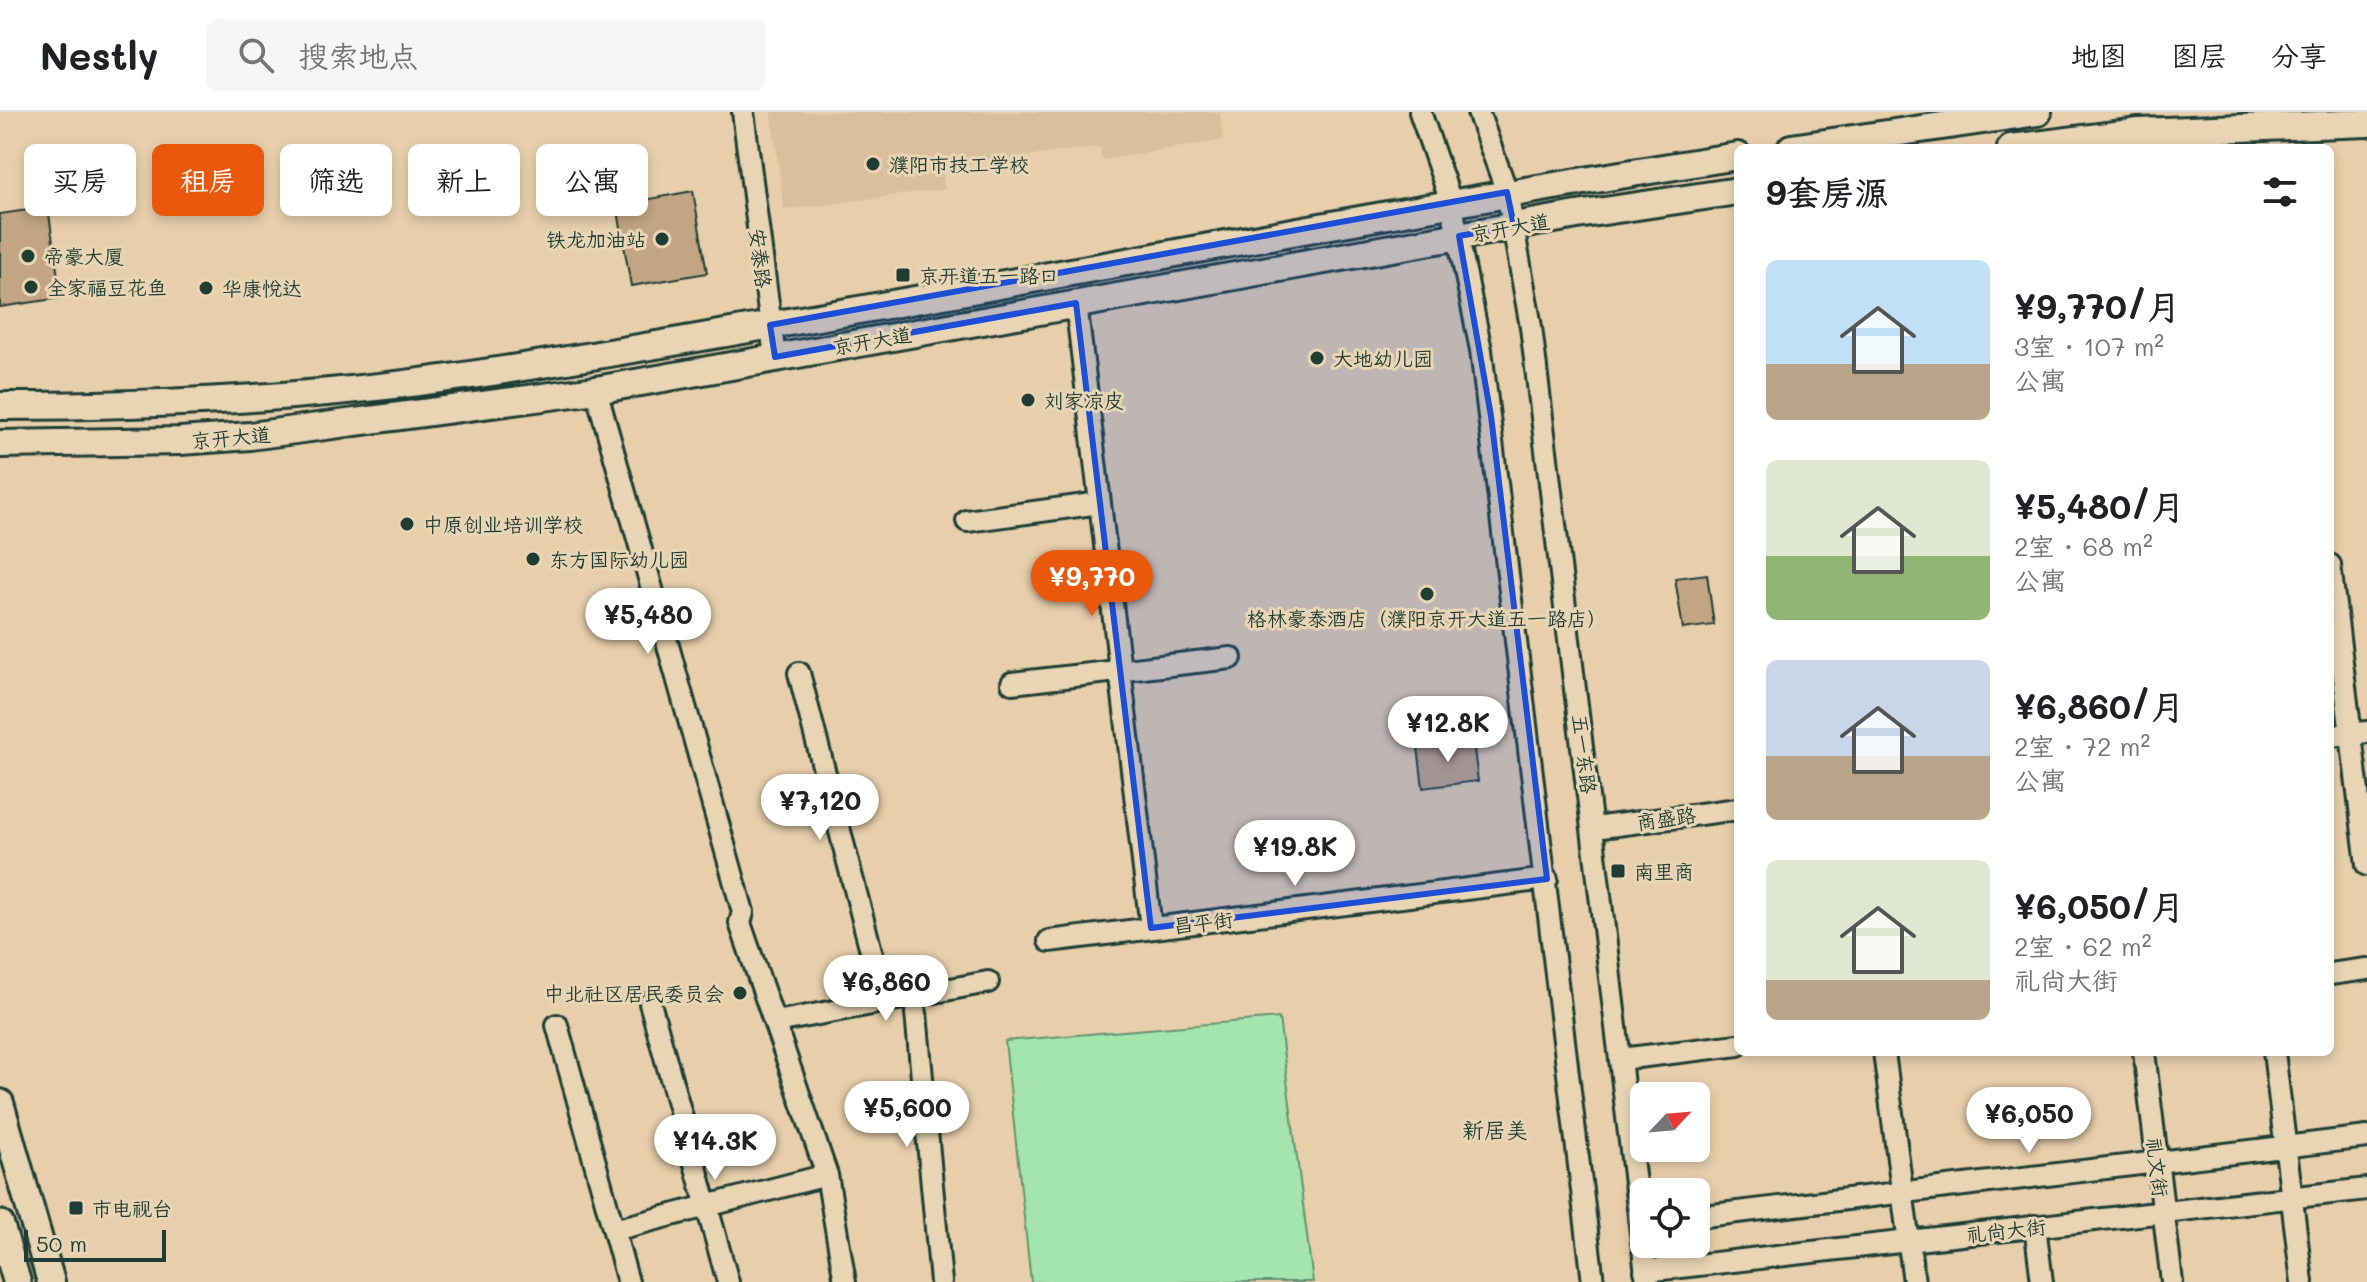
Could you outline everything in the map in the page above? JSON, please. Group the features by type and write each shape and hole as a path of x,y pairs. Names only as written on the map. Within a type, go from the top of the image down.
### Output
{"main road":[{"path":"1818,144 2038,112"},
{"path":"2049,144 2139,132 2367,123"},
{"name":"京开大道","path":"0,403 30,406 249,398 373,387 658,346 1507,192 1734,157"},
{"name":"京开大道","path":"0,444 265,434 596,390 1514,226 1734,192"},
{"path":"0,452 88,442"},
{"path":"0,1103 51,1282"},
{"path":"0,1224 17,1282"}],"street":[{"name":"安泰路","path":"743,112 775,357"},
{"path":"1420,112 1439,159 1451,202 1489,403 1593,1282"},
{"name":"五一东路","path":"1478,112 1507,192 1544,420 1636,1178"},
{"path":"2026,144 2029,113"},
{"path":"1076,303 1151,928"},
{"path":"596,390 743,912 740,923 827,1175 845,1282"},
{"path":"967,521 1100,503"},
{"path":"2334,601 2367,865"},
{"path":"1012,683 1231,658"},
{"path":"799,673 884,1001"},
{"name":"商盛路","path":"1594,828 1734,810"},
{"name":"昌平街","path":"1049,941 1547,879"},
{"path":"2334,973 2367,969"},
{"path":"776,1022 988,982"},
{"path":"650,1003 728,1282"},
{"path":"916,1013 941,1282"},
{"path":"557,1025 628,1282"},
{"path":"1621,1059 1734,1045"},
{"path":"1885,1056 1914,1282"},
{"name":"礼文街","path":"2144,1056 2172,1282"},
{"path":"2274,1056 2302,1282"},
{"path":"1710,1215 2367,1137"},
{"path":"614,1230 827,1175"},
{"name":"礼尚大街","path":"1646,1276 1908,1241 2367,1189"},
{"path":"2035,1226 2042,1282"}],"highlighted area":[{"path":"1507,192 1514,226 1459,236 1491,416 1547,879 1151,928 1076,303 775,357 770,325"}],"shaded area":[{"name":"濮阳市技工学校","path":"771,112 1220,112 1223,140 1102,160 1100,147 942,167 945,189 784,210"}],"green space":[{"path":"1279,1018 1313,1282 1031,1282 1005,1041"}],"building":[{"name":"铁龙加油站","path":"693,191 707,273 631,286 619,216 648,216 648,199"},
{"name":"帝豪大厦","path":"24,210 24,216 49,216 61,298 0,307 0,214"},
{"path":"1707,574 1714,625 1683,629 1675,578"},
{"path":"1473,741 1478,781 1423,788 1418,747"}],"place":[{"name":"濮阳市技工学校","path":"873,164"},
{"name":"铁龙加油站","path":"662,239"},
{"name":"帝豪大厦","path":"28,256"},
{"name":"京开道五一路口","path":"903,275"},
{"name":"全家福豆花鱼","path":"31,287"},
{"name":"华康悦达","path":"206,288"},
{"name":"大地幼儿园","path":"1317,358"},
{"name":"刘家凉皮","path":"1028,400"},
{"name":"中原创业培训学校","path":"407,524"},
{"name":"东方国际幼儿园","path":"533,559"},
{"name":"格林豪泰酒店（濮阳京开大道五一路店）","path":"1427,594"},
{"name":"南里商","path":"1618,871"},
{"name":"中北社区居民委员会","path":"740,993"},
{"name":"市电视台","path":"76,1208"}],"district":[{"name":"新居美","path":"1495,1129"}]}
